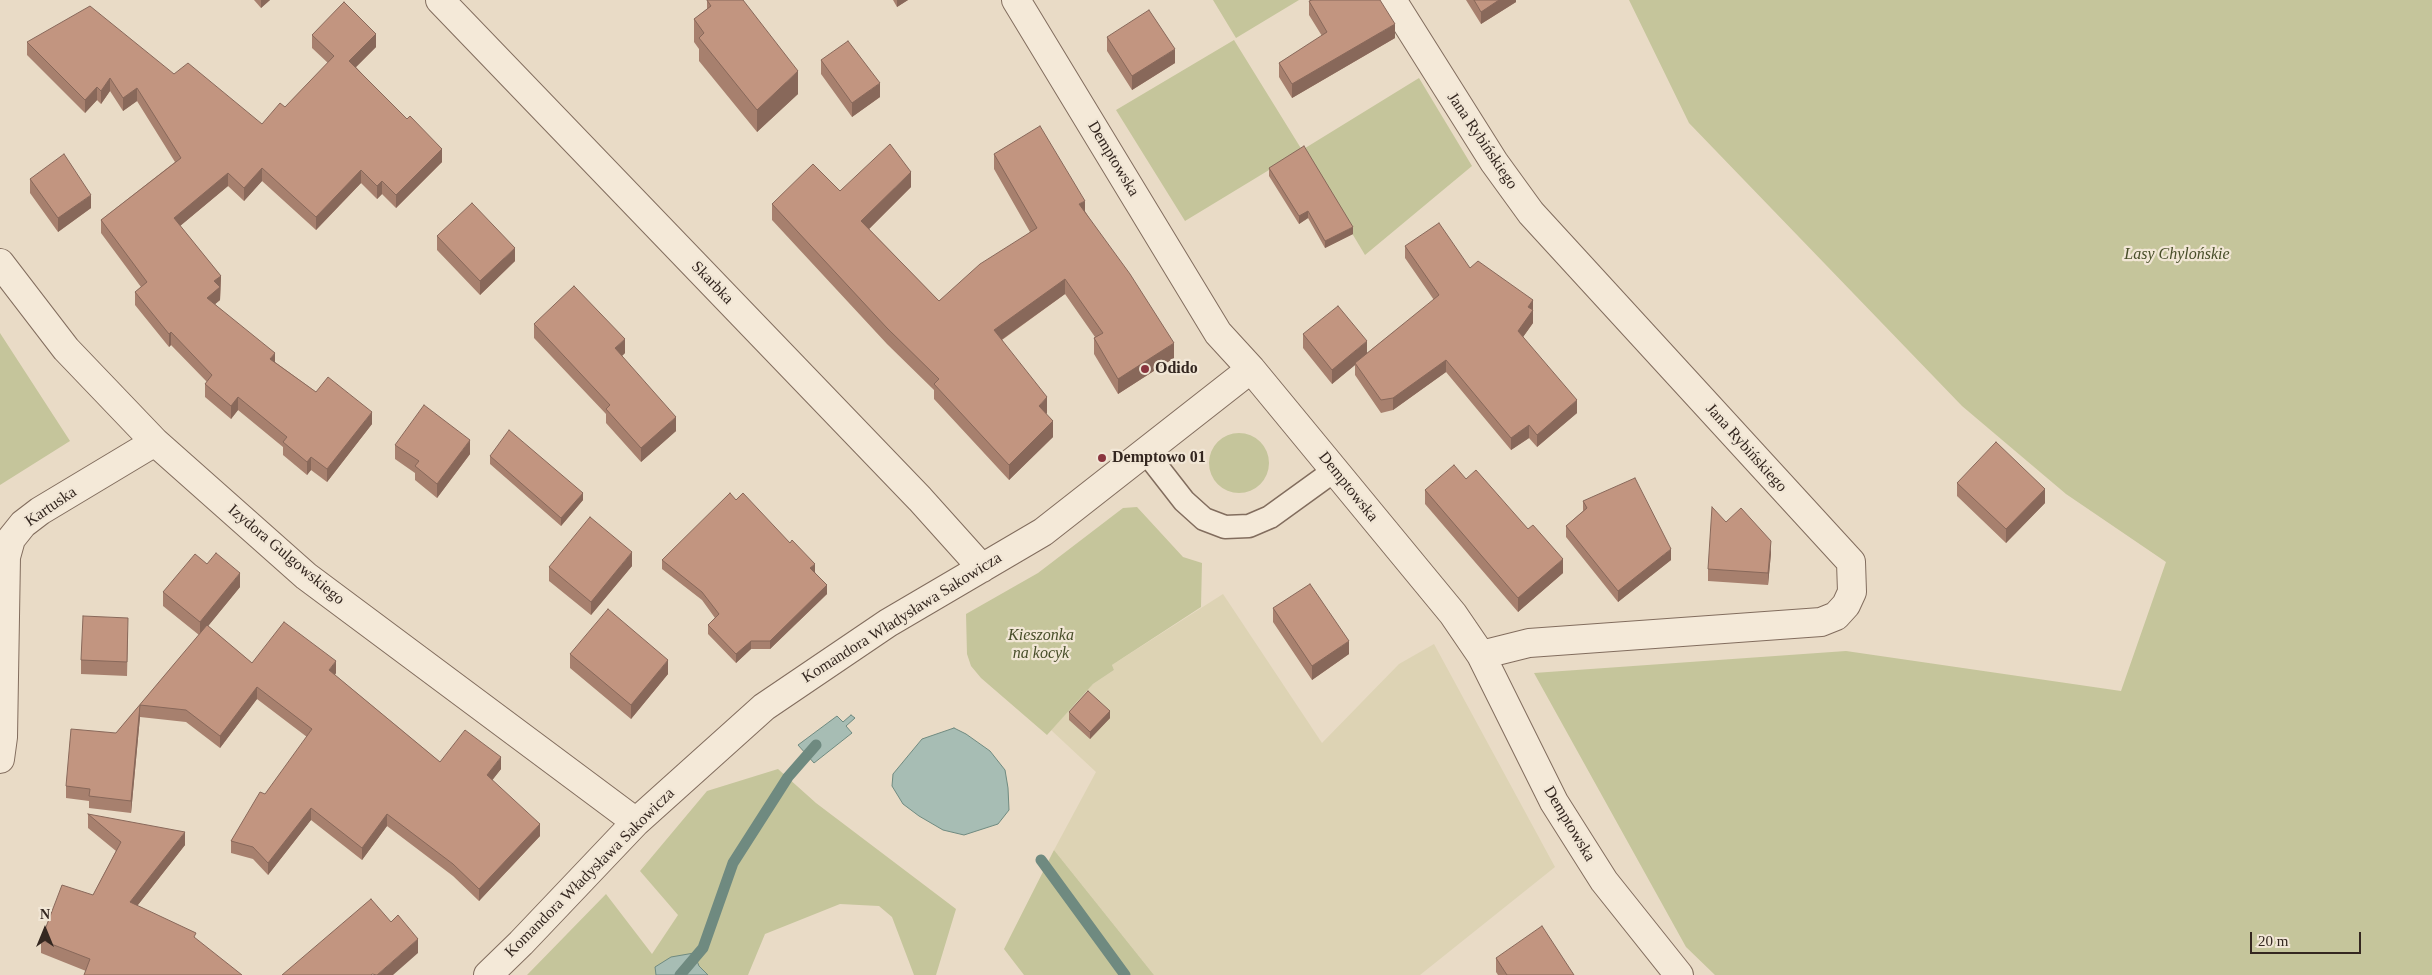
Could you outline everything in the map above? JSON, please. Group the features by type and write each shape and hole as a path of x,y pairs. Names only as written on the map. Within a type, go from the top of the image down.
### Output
{"street":[{"name":"Skarbka","path":"440,0 914,492 982,568"},
{"name":"Demptowska","path":"1016,0 1218,333 1251,369 1453,614 1482,655 1554,802 1604,881 1679,975"},
{"name":"Jana Rybińskiego","path":"1392,0 1494,162 1531,213 1851,562 1852,592 1846,606 1836,616 1821,622 1529,643 1482,655"},
{"name":"Izydora Gulgowskiego","path":"0,263 66,349 155,442 306,576 636,822"},
{"name":"Komandora Władysława Sakowicza","path":"488,975 636,822 764,707 888,623 1043,532 1251,369"},
{"name":"Kartuska","path":"0,759 3,737 6,557 11,539 23,524 40,511 155,442"}],"lane":[{"path":"1145,451 1184,501 1204,519 1225,527 1249,526 1270,518 1335,470"}],"shaded area":[{"path":"1223,594 1322,743 1399,664 1434,644 1555,867 1420,975 1154,975 1054,850 1096,772 1051,730 1093,684 1114,670 1112,665"},
{"path":"851,715 855,718 846,726 852,733 814,763 798,745 837,716 843,722"},
{"path":"954,728 990,751 1005,770 1008,788 1009,810 998,824 964,835 943,830 919,816 903,804 892,786 893,774 922,739"},
{"path":"694,953 699,966 708,975 656,975 655,967 671,957"}],"green space":[{"path":"1213,0 1299,0 1236,38"},
{"name":"Lasy Chylońskie","path":"1629,0 2432,0 2432,975 1715,975 1686,947 1534,673 1846,651 2121,691 2166,562 2066,494 1962,406 1689,123"},
{"path":"1234,40 1302,150 1185,221 1116,110"},
{"path":"1419,78 1472,166 1365,255 1302,150"},
{"path":"0,333 70,441 0,485"},
{"path":"1233,433 1245,433 1256,438 1264,446 1269,457 1267,475 1256,488 1245,493 1233,493 1222,488 1214,480 1209,469 1209,457 1214,446 1222,438"},
{"name":"Kieszonka na kocyk","path":"1137,507 1183,557 1202,563 1201,607 1112,665 1114,670 1093,684 1047,735 981,678 971,666 967,654 966,614 1038,573 1123,508"},
{"path":"778,769 816,803 956,909 936,975 914,975 892,917 879,906 840,904 765,934 748,975 527,975 606,894 652,954 678,915 640,871 707,791"},
{"path":"1054,850 1154,975 1024,975 1004,949"}],"building":[{"path":"707,0 743,0 798,71 757,110 699,38 704,33 694,19 711,6"},
{"path":"1380,0 1395,24 1292,84 1279,63 1327,32 1309,1"},
{"path":"1474,0 1499,0 1481,12"},
{"path":"344,2 376,34 349,61 407,119 410,116 442,149 396,195 382,181 377,186 361,170 316,217 262,168 244,188 228,173 174,218 221,276 214,281 220,287 207,298 275,353 270,359 316,392 328,377 372,412 327,469 311,457 307,462 283,442 287,437 238,397 231,406 205,384 212,375 171,332 169,334 135,292 147,282 101,220 181,158 137,88 123,98 110,78 101,91 97,87 85,100 27,42 90,6 174,74 188,63 262,124 280,103 285,107 334,56 312,35"},
{"path":"1149,10 1175,49 1132,76 1107,37"},
{"path":"848,41 880,83 852,103 821,60"},
{"path":"1040,126 1085,201 1079,204 1130,274 1174,343 1118,379 1094,338 1103,333 1065,279 994,330 1047,397 1039,406 1053,421 1009,465 934,384 939,379 887,328 772,204 813,164 840,191 890,144 911,172 861,221 939,301 980,264 1037,228 994,154"},
{"path":"1304,146 1353,227 1325,241 1308,211 1299,216 1269,168"},
{"path":"64,154 91,195 58,218 30,179"},
{"path":"472,203 515,248 480,281 437,236"},
{"path":"1439,223 1470,268 1478,261 1533,300 1528,307 1533,310 1518,331 1577,400 1537,435 1529,425 1511,438 1446,360 1393,398 1381,400 1355,363 1439,295 1405,246"},
{"path":"574,286 625,339 615,348 676,417 641,448 606,409 610,405 534,324"},
{"path":"1338,306 1367,341 1332,370 1303,334"},
{"path":"424,405 470,440 437,484 415,466 419,461 395,445"},
{"path":"509,430 583,493 561,518 490,456"},
{"path":"1996,442 2045,489 2006,529 1957,483"},
{"path":"1454,465 1466,479 1476,470 1528,529 1533,525 1563,559 1518,598 1425,490"},
{"path":"1635,478 1671,549 1618,591 1566,526 1587,508 1583,501"},
{"path":"730,493 736,500 743,493 790,543 792,540 815,564 810,568 827,585 770,641 751,641 736,654 708,625 719,614 702,592 662,560"},
{"path":"1712,507 1726,522 1741,508 1771,541 1768,573 1708,569"},
{"path":"590,517 632,552 591,602 549,567"},
{"path":"216,553 240,573 200,622 163,592 195,554 207,564"},
{"path":"1310,584 1349,641 1312,666 1273,608"},
{"path":"608,609 668,660 631,705 570,654"},
{"path":"83,616 128,618 127,662 81,660"},
{"path":"284,622 336,661 329,670 440,762 465,730 501,757 487,775 540,824 479,889 453,864 387,814 362,848 311,808 268,863 253,847 231,841 260,792 265,794 312,729 257,687 220,736 186,710 140,705 131,801 89,796 90,789 66,786 71,729 116,733 207,625 252,663"},
{"path":"1088,691 1110,711 1090,732 1069,712"},
{"path":"88,814 185,832 130,902 196,933 194,937 242,975 84,975 90,959 41,940 62,885 93,895 121,842"},
{"path":"371,899 391,922 398,915 418,939 377,975 282,975"},
{"path":"1542,926 1574,975 1507,975 1496,958"}],"waterway":[{"path":"680,975 703,948 733,863 788,777 816,745"},
{"path":"1041,860 1125,975"}],"place":[{"name":"Odido","path":"1145,369"},
{"name":"Demptowo 01","path":"1102,458"}]}
